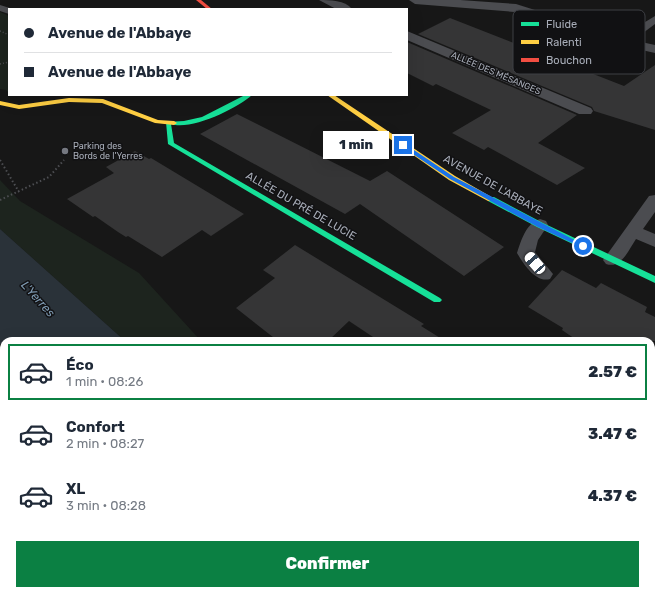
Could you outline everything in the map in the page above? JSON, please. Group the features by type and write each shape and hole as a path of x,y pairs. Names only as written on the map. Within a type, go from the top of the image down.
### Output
{"street":[{"path":"198,0 209,8"},
{"path":"325,0 344,8"},
{"path":"415,0 516,8 522,10"},
{"name":"ALLÉE DES MÉSANGES","path":"408,35 585,111"},
{"path":"645,47 655,49"},
{"path":"0,103 20,107 70,97 103,101 122,107 157,122 182,124 211,116 247,96"},
{"name":"AVENUE DE L'ABBAYE","path":"331,96 452,178 540,225 655,280"},
{"name":"ALLÉE DU PRÉ DE LUCIE","path":"168,123 171,144 437,300"}],"lane":[{"path":"645,26 655,19"},
{"path":"612,260 655,200"},
{"path":"540,225 530,239 526,253 544,274"},
{"path":"633,230 655,241"}],"path":[{"path":"0,160 19,192"},
{"path":"0,200 49,177 64,160"}],"shaded area":[{"path":"0,12 8,16 8,92 0,89"},
{"path":"0,180 20,201 139,273 197,337 121,337 0,229"}],"water":[{"name":"L'Yerres","path":"0,229 121,337 0,337"}],"building":[{"path":"450,18 513,43 513,74 418,34"},
{"path":"408,42 577,115 538,143 585,168 557,185 488,147 484,150 452,133 491,110 436,84 433,86 408,74"},
{"path":"655,65 655,130 594,111 592,107 513,74 593,74 624,86 642,74 645,74 645,72"},
{"path":"237,114 370,181 387,171 504,247 464,276 360,204 345,214 200,134"},
{"path":"135,151 149,159 151,158 244,214 211,236 202,230 162,257 128,236 126,237 95,216 93,217 67,199 114,173 106,167"},
{"path":"295,245 424,324 421,326 439,337 373,337 349,321 332,337 273,337 236,308 275,278 263,270"},
{"path":"562,270 596,288 601,283 647,307 645,312 655,317 655,337 572,337 562,330 563,328 528,307"}],"traffic: fast":[{"path":"174,123 194,122 204,119 247,96"},
{"path":"168,123 171,144 437,300"},
{"path":"491,199 540,225 655,280"}],"traffic: slow":[{"path":"331,96 452,178 491,199"},
{"path":"0,103 19,107 69,100 103,101 157,122 174,123"}],"traffic: jam":[{"path":"198,0 209,8"}],"place":[{"name":"Parking des Bords de l'Yerres","path":"65,151"}],"route":[{"path":"403,145 452,178 583,246"}]}
